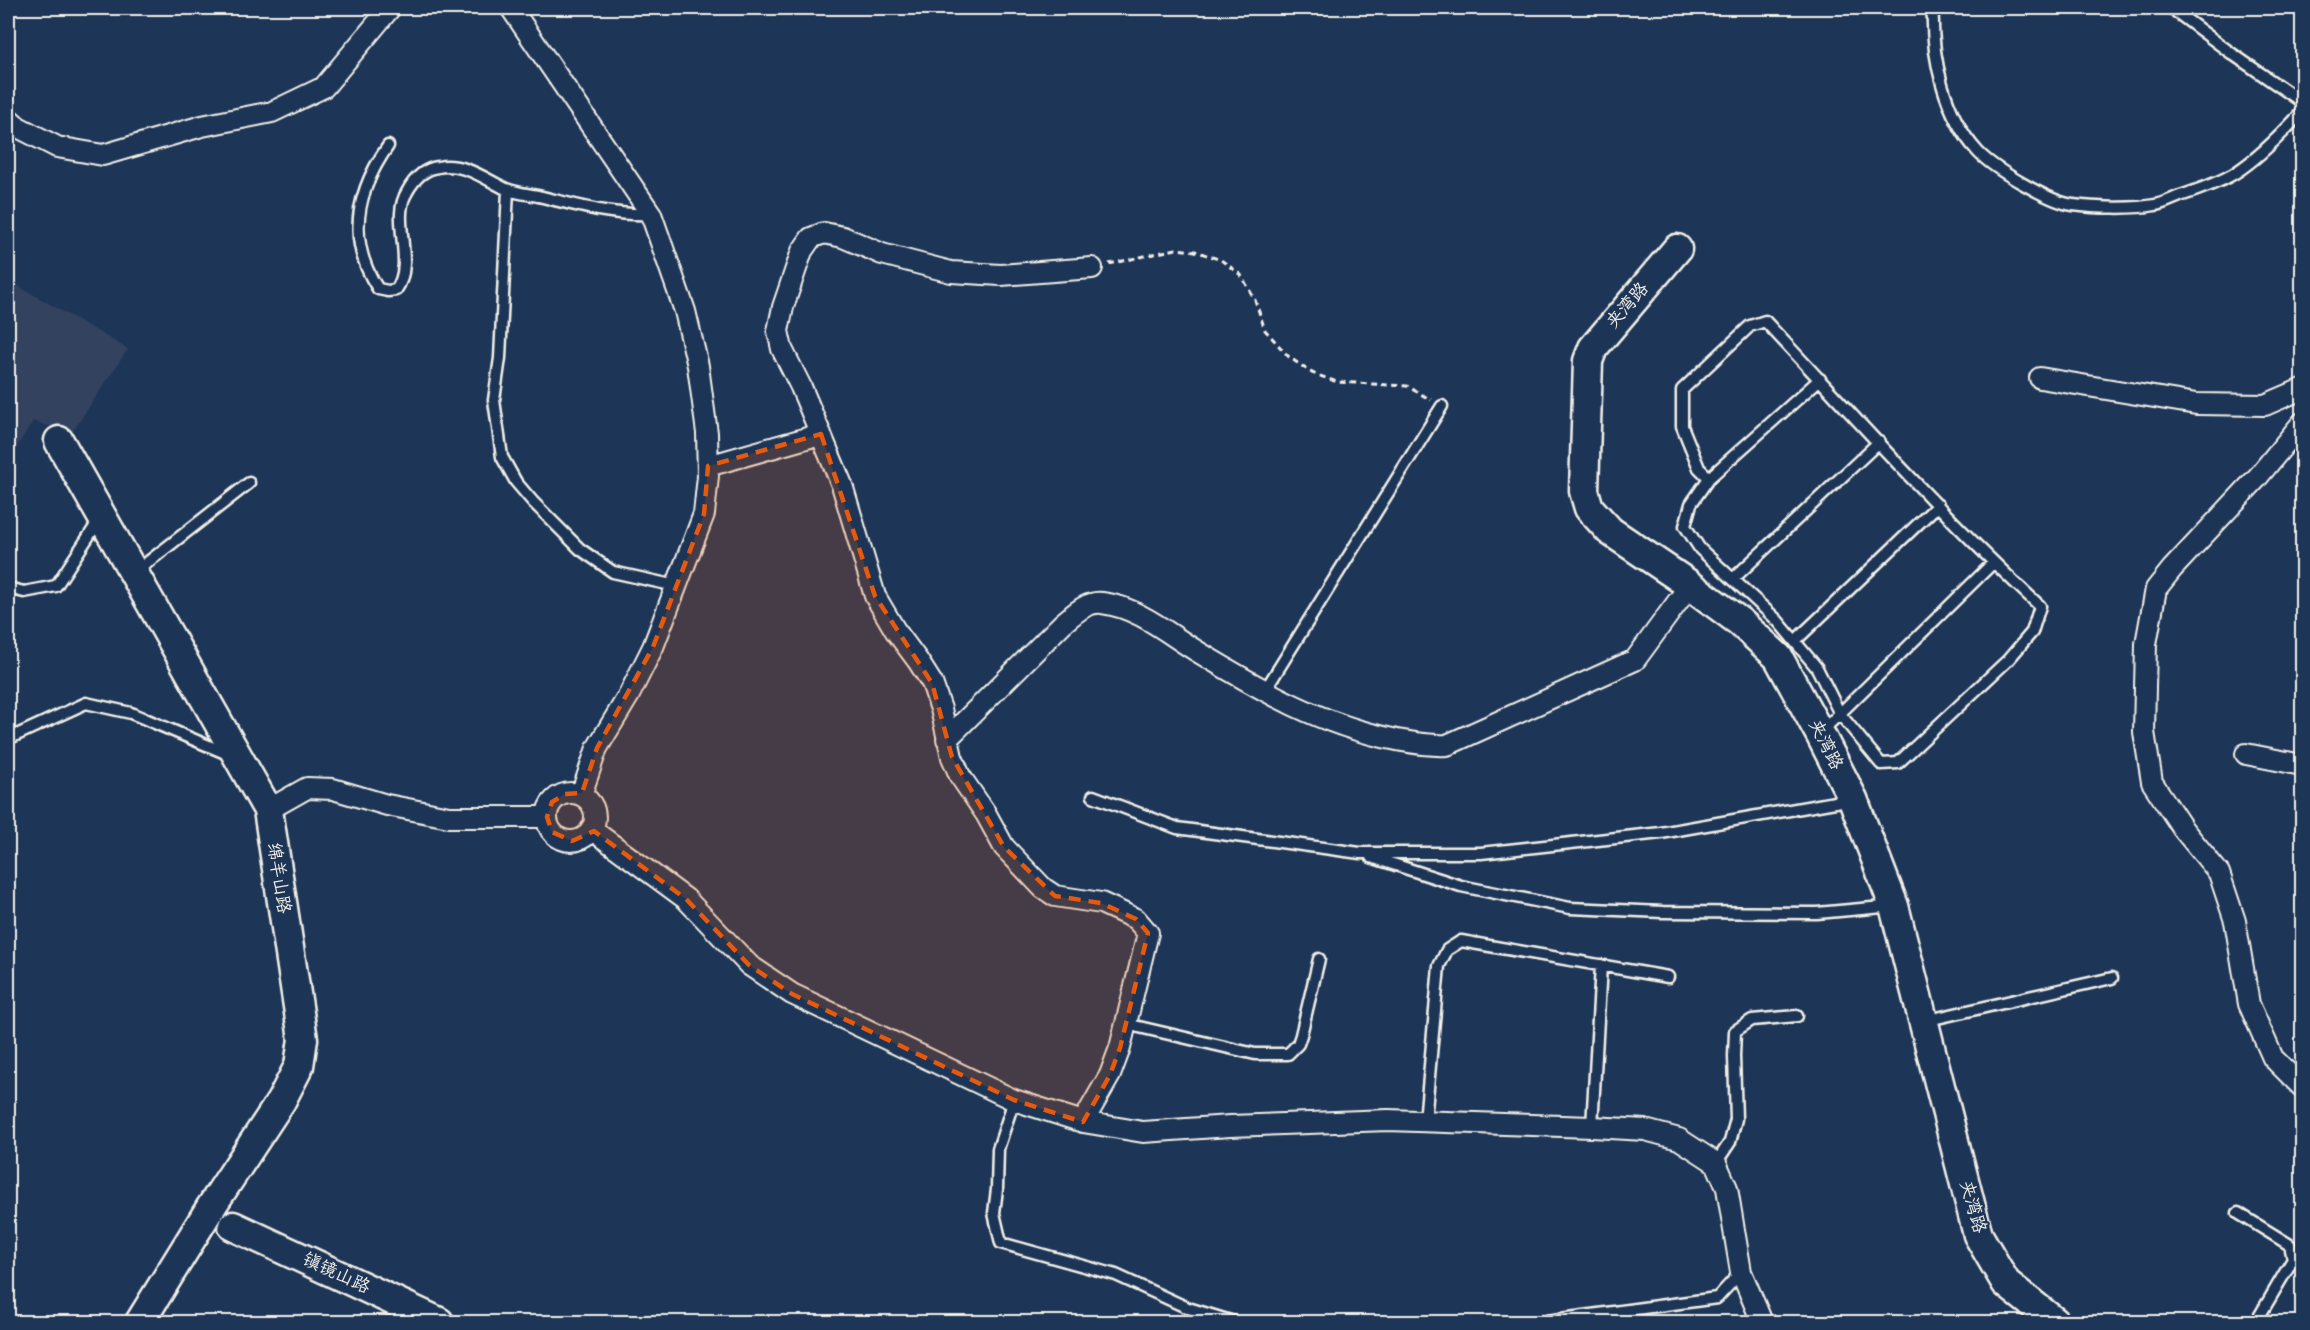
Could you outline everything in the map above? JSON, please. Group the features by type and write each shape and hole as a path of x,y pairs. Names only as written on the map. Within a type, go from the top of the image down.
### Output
{"street":[{"path":"8,118 18,127 57,147 103,155 202,126 272,112 324,87 390,8"},
{"path":"512,8 651,214 685,311 698,366 707,433 708,466 705,514 644,667 597,748 581,795"},
{"path":"1083,1122 1110,1075 1126,1024 1148,933 1136,919 1101,903 1055,896 1043,888 1004,847 986,814 960,776 952,757 932,682 895,630 875,596 842,485 801,387 782,349 778,331 783,307 802,251 811,238 824,233 843,237 882,254 951,272 1001,275 1092,268"},
{"name":"夹湾路","path":"1677,249 1593,348 1588,361 1584,491 1589,508 1610,531 1740,622 1778,657 1852,799 1894,906 1978,1235 2006,1283 2055,1323"},
{"path":"2040,378 2196,404 2265,405 2302,389"},
{"path":"2302,423 2257,478 2172,568 2156,590 2146,644 2144,732 2152,782 2183,829 2219,873 2235,921 2249,1004 2273,1058 2302,1087"},
{"path":"708,466 821,434"},
{"name":"绵羊山路","path":"59,441 268,810 303,1039 299,1066 281,1101 211,1207 140,1323"},
{"path":"947,739 1063,623 1082,608 1100,602 1133,611 1264,692 1311,715 1376,736 1431,746 1447,746 1635,660 1690,585"},
{"path":"2246,754 2302,765"},
{"path":"268,810 307,789 333,789 387,805 449,817 547,817"},
{"path":"565,794 581,795 592,807 594,822 591,829 580,839 565,840 552,832 547,817 548,809 558,797 565,794"},
{"path":"591,829 686,899 749,965 792,994 1014,1100 1083,1122 1143,1132 1287,1123 1425,1121 1645,1130 1679,1139 1716,1163 1727,1188 1742,1272 1762,1323"},
{"name":"镇镜山路","path":"233,1226 439,1323"}],"lane":[{"path":"1933,8 1932,32 1938,73 1955,117 1978,153 2021,184 2071,205 2111,207 2154,205 2192,192 2235,172 2283,133 2302,112"},
{"path":"2171,8 2302,102"},
{"path":"388,146 374,166 365,187 358,231 364,261 378,289 396,290 400,284 405,256 402,212 405,194 420,174 438,166 465,169 489,178 508,190 596,210 628,216 651,214"},
{"path":"508,190 500,358 494,400 502,457 516,482 580,549 613,572 676,586"},
{"path":"1709,478 1700,468 1682,426 1682,390 1750,326 1765,321 1820,379 1938,505 1994,563 2040,606 2032,632 2008,660 1898,763 1881,764 1840,714 1817,668 1795,641 1777,620 1700,549 1685,526 1691,504 1709,478 1820,379"},
{"path":"1264,692 1442,406"},
{"path":"1732,579 1879,442"},
{"path":"134,573 249,483"},
{"path":"1795,641 1938,505"},
{"path":"8,588 24,592 56,586 102,516"},
{"path":"1820,734 1994,563"},
{"path":"8,739 86,704 131,713 239,758"},
{"path":"1093,796 1177,828 1360,853 1481,853 1650,835 1852,799"},
{"path":"1360,853 1461,886 1570,908 1663,912 1817,913 1894,906"},
{"path":"1425,1121 1439,966 1447,950 1461,941 1668,977"},
{"path":"1126,1024 1255,1054 1288,1054 1298,1044 1319,959"},
{"path":"1592,1127 1601,965"},
{"path":"1923,1022 2112,978"},
{"path":"1716,1163 1731,1142 1737,1119 1734,1056 1736,1031 1752,1020 1797,1016"},
{"path":"1014,1100 998,1149 994,1214 1001,1243 1116,1275 1188,1308 1234,1323"},
{"path":"2238,1213 2290,1245 2292,1252 2293,1259 2256,1323"},
{"path":"1539,1323 1717,1298 1742,1272"}],"path":[{"path":"1092,268 1176,249 1195,251 1221,260 1241,274 1255,300 1265,330 1289,357 1312,373 1337,382 1407,386 1442,406"}],"highlighted area":[{"path":"821,434 875,596 932,683 952,757 1004,847 1055,896 1101,903 1136,919 1148,933 1120,1048 1110,1075 1083,1122 1014,1100 792,994 749,965 686,899 594,831 572,841 552,832 547,817 552,802 565,794 582,793 597,748 653,647 704,514 708,466"}],"shaded area":[{"path":"8,280 128,349 71,434 33,421 8,461"}]}
